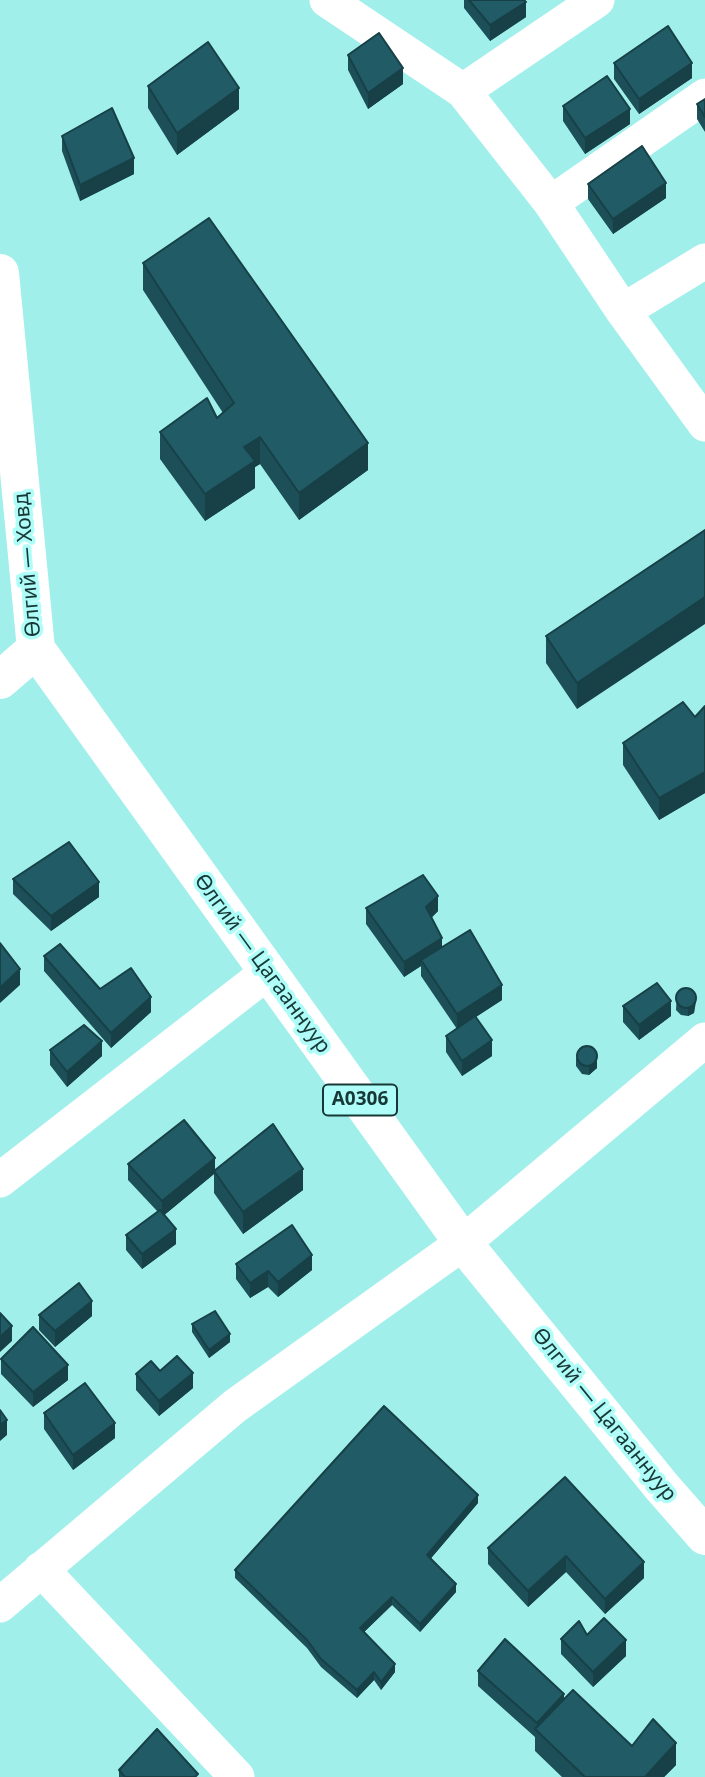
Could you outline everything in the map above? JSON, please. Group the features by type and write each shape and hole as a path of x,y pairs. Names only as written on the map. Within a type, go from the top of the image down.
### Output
{"main road":[{"name":"Өлгий — Ховд","path":"0,273 36,649"},
{"path":"0,680 36,649"},
{"name":"Өлгий — Цагааннуур","path":"36,649 463,1244 705,1536"}],"street":[{"path":"327,0 463,91 551,203 623,311 705,424"},
{"path":"463,91 597,0"},
{"path":"551,203 705,96"},
{"path":"623,311 705,261"},
{"path":"0,1180 268,972"},
{"path":"0,1605 235,1406 463,1244 705,1040"},
{"path":"41,1569 237,1777"}],"building":[{"path":"469,0 524,0 526,2 490,25"},
{"path":"668,26 692,63 639,99 614,63"},
{"path":"379,33 403,68 368,93 348,55"},
{"path":"208,42 239,88 177,133 148,86"},
{"path":"607,76 630,109 585,138 563,106"},
{"path":"705,99 705,117 697,104"},
{"path":"112,108 134,158 80,185 62,136"},
{"path":"642,146 666,183 613,219 588,184"},
{"path":"209,218 368,443 299,493 260,437 244,447 255,461 205,494 160,432 207,398 217,418 234,403 143,263"},
{"path":"705,530 705,597 577,683 546,636"},
{"path":"683,702 695,717 705,706 705,772 659,798 623,743"},
{"path":"69,842 99,882 51,916 13,879"},
{"path":"423,875 438,896 426,907 442,938 404,962 366,908"},
{"path":"470,930 502,985 457,1014 421,960"},
{"path":"0,943 20,969 0,988"},
{"path":"60,944 100,989 131,968 151,997 111,1033 44,956"},
{"path":"657,983 671,1001 639,1025 623,1006"},
{"path":"682,988 690,988 696,998 690,1008 682,1008 676,1002 676,994"},
{"path":"475,1016 492,1040 462,1061 446,1036"},
{"path":"84,1025 102,1041 67,1072 50,1050"},
{"path":"583,1046 591,1046 597,1056 591,1066 583,1066 577,1060 577,1052"},
{"path":"184,1120 215,1158 162,1201 128,1164"},
{"path":"273,1124 303,1169 243,1212 214,1171"},
{"path":"160,1210 176,1229 142,1254 126,1235"},
{"path":"292,1225 312,1255 278,1282 268,1271 250,1283 236,1264"},
{"path":"79,1283 92,1301 55,1331 39,1315"},
{"path":"215,1311 230,1334 209,1350 192,1324"},
{"path":"0,1313 12,1326 0,1337"},
{"path":"33,1327 68,1365 33,1392 1,1359"},
{"path":"177,1356 193,1373 159,1401 136,1374 151,1361 160,1371"},
{"path":"85,1383 115,1423 73,1455 44,1413"},
{"path":"384,1406 478,1495 427,1555 456,1584 420,1624 392,1597 360,1628 395,1664 381,1682 374,1672 357,1690 321,1659 307,1640 235,1570"},
{"path":"0,1410 7,1420 0,1425"},
{"path":"565,1477 644,1562 605,1599 566,1556 528,1591 488,1548"},
{"path":"604,1618 626,1640 593,1672 561,1639 579,1621 587,1635"},
{"path":"505,1639 564,1694 537,1723 478,1671"},
{"path":"573,1690 632,1746 653,1719 676,1743 645,1777 585,1777 535,1729"},
{"path":"157,1729 198,1774 195,1777 125,1777 119,1770"}]}
